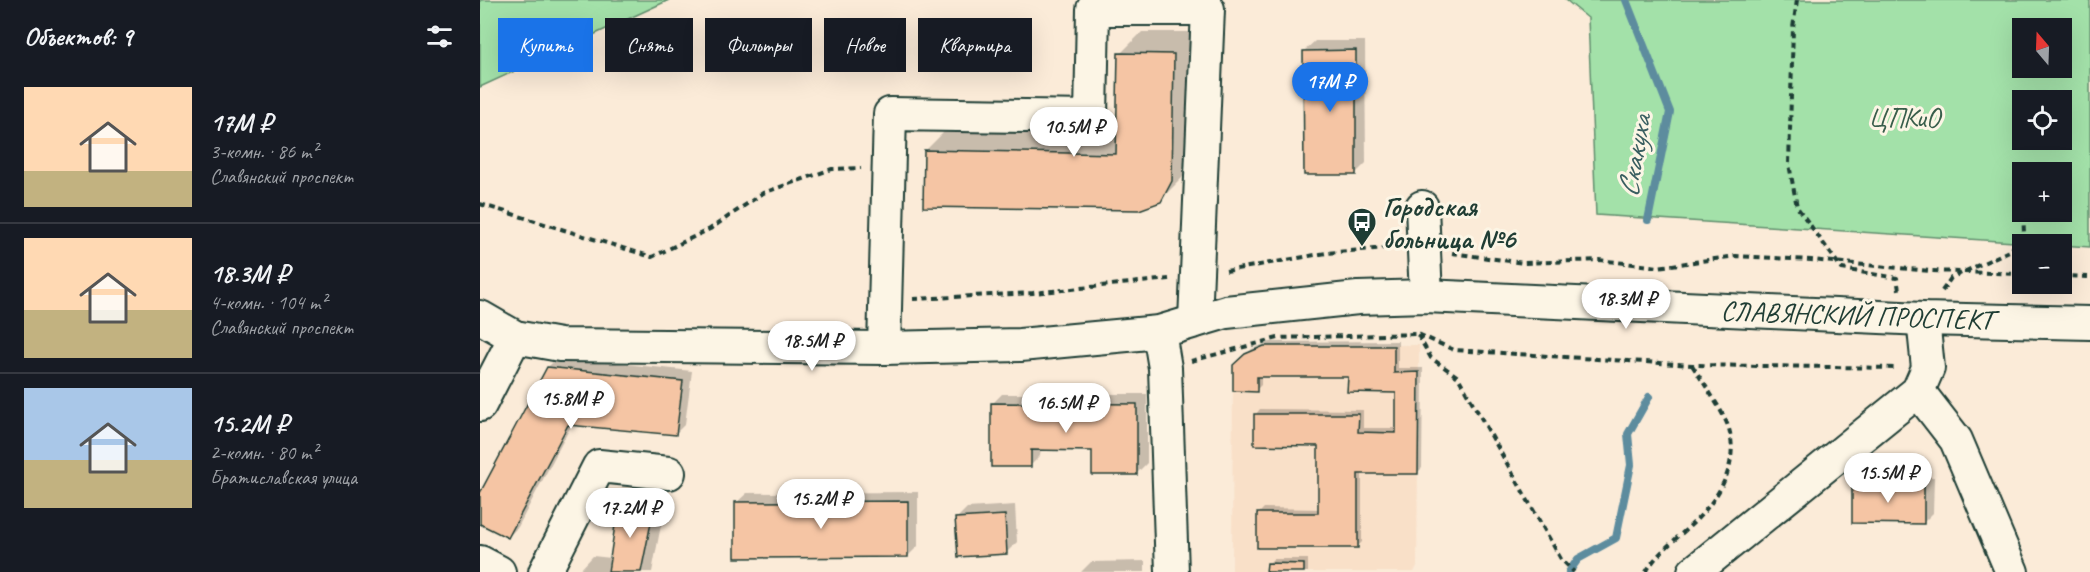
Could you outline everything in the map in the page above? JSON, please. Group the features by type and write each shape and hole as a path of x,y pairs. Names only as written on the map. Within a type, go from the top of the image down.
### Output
{"street":[{"path":"884,348 890,114 1091,117 1093,9 1208,9 1195,321"},
{"path":"1422,207 1426,296"},
{"name":"СЛАВЯНСКИЙ ПРОСПЕКТ","path":"480,317 515,337 560,345 884,348 1020,345 1159,332 1226,312 1358,298 1426,296 1913,318 2090,323"},
{"path":"1913,318 1923,379 1956,440 2012,572"},
{"path":"1159,332 1165,368 1172,572"},
{"path":"480,405 515,337"},
{"path":"1694,572 1923,379"},
{"path":"545,572 599,466 669,473"},
{"path":"480,562 499,572"}],"path":[{"path":"1797,0 1793,28 1789,164 1797,207 1842,268 1898,278 1913,318 1951,278 2011,250 2024,233 2023,222"},
{"path":"480,204 652,257 710,230 763,193 832,169 889,168"},
{"path":"1481,257 1524,263 1599,260 1658,267 1736,256 2012,274"},
{"path":"2072,277 2090,278"},
{"path":"1165,368 1278,338 1418,334 1454,351 1923,379"},
{"path":"1418,334 1431,358 1458,377 1561,559 1574,572"},
{"path":"1646,572 1654,559 1692,524 1719,491 1733,461 1730,431 1692,365"}],"shaded area":[{"path":"1419,345 1417,566 1414,572 1232,572 1233,365 1245,354 1264,346"}],"green space":[{"path":"480,0 669,0 630,18 605,18 605,29 593,35 593,18 498,18 498,72 513,72 480,87"},
{"name":"ЦПКиО","path":"1566,0 2090,0 2090,247 2072,246 2072,234 2012,234 2012,242 1596,215 1588,18"}],"building":[{"path":"1356,50 1356,175 1304,175 1303,51"},
{"path":"1118,53 1174,54 1172,181 1161,202 1139,210 923,207 924,150 1116,154"},
{"path":"1264,346 1394,346 1394,373 1419,372 1418,474 1358,474 1358,548 1257,548 1257,513 1318,513 1318,446 1254,445 1254,414 1359,414 1358,432 1396,433 1396,393 1347,392 1348,377 1257,377 1257,392 1233,391 1233,365 1245,354"},
{"path":"547,367 683,381 676,435 568,425 508,538 480,524 480,493"},
{"path":"991,403 1137,404 1137,475 1092,475 1092,451 1031,450 1031,467 991,467"},
{"path":"1852,485 1924,486 1924,524 1852,523"},
{"path":"908,501 908,557 735,558 735,502"},
{"path":"618,505 654,508 641,572 608,572"},
{"path":"1005,515 1007,554 958,557 955,518"},
{"path":"1267,563 1304,564 1304,572 1266,572"}],"waterway":[{"name":"Скакуха","path":"1626,0 1670,112 1648,220"},
{"name":"Скакуха","path":"1569,572 1578,559 1616,538 1631,465 1628,434 1649,397"}],"place":[{"name":"Городская больница №6","path":"1362,248"}]}
